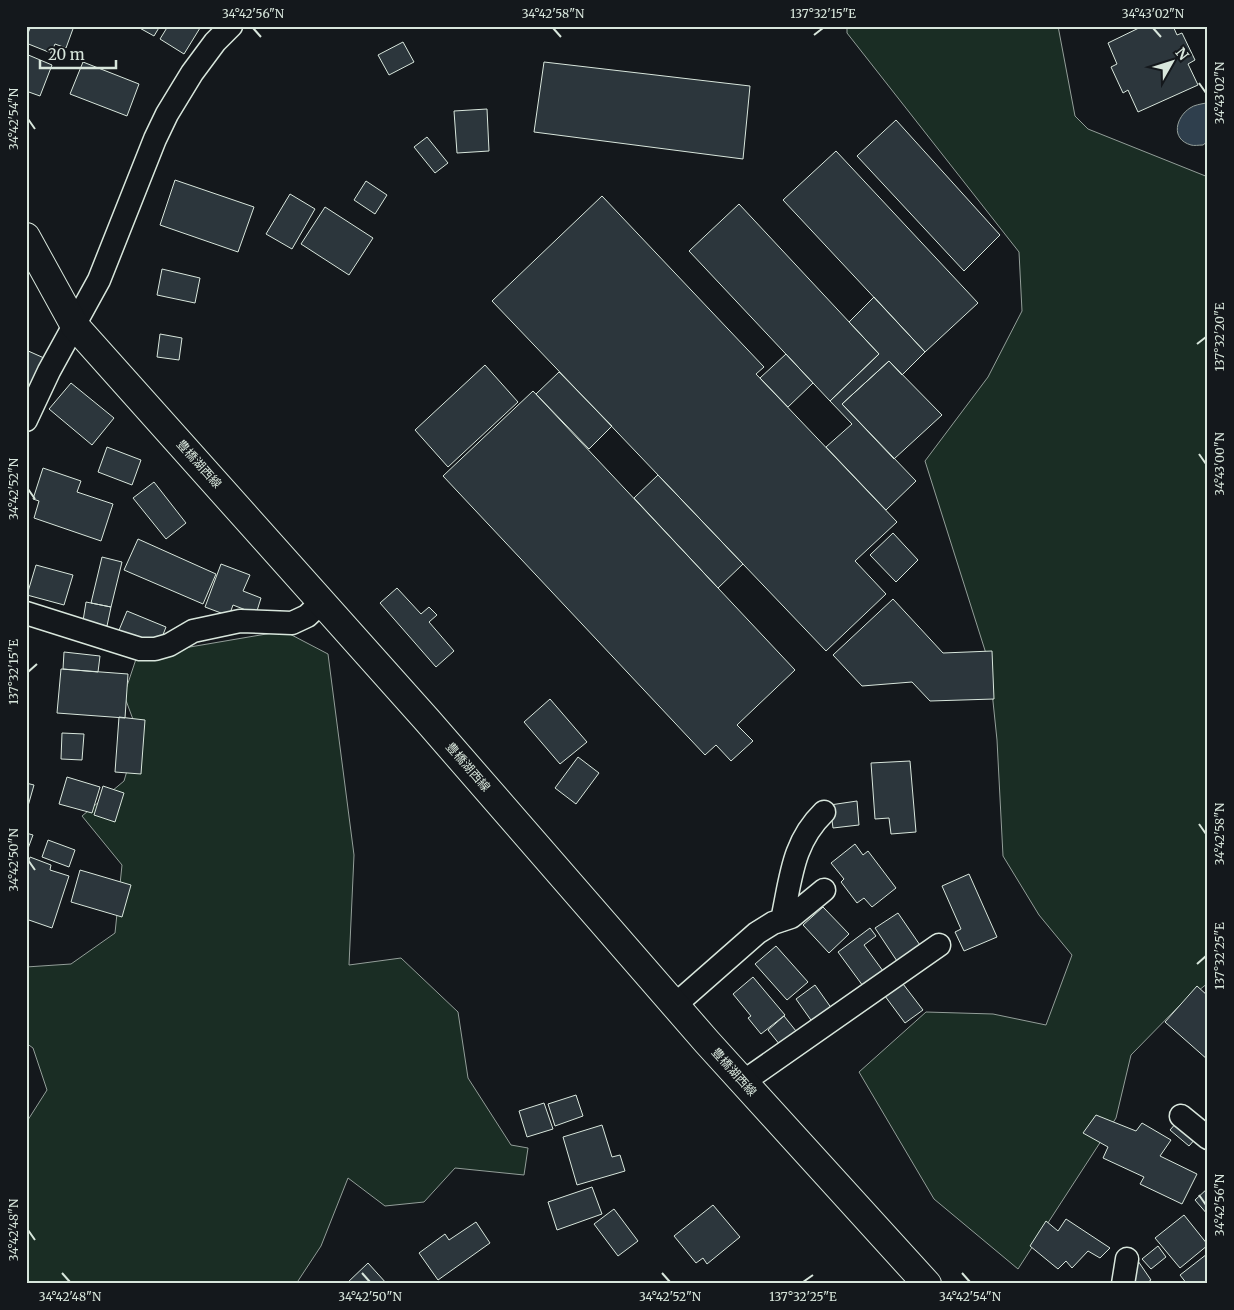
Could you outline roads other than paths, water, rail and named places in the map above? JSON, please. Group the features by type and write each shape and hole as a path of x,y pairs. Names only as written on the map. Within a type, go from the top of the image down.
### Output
{"main road":[{"name":"豊橋湖西線","path":"26,237 75,326 427,720 675,1005 920,1282"}],"street":[{"path":"26,420 49,371 99,280 167,114 198,65 215,42 231,26"},
{"path":"26,613 140,649 155,649 169,645 193,631 240,621 292,623 307,616 322,602"},
{"path":"782,920 791,869 799,846 812,824 824,812"},
{"path":"675,1005 757,933 773,923 791,917 824,890"},
{"path":"743,1082 939,945"},
{"path":"1181,1116 1208,1138"},
{"path":"1123,1284 1127,1259"}],"water":[{"path":"1208,104 1208,141 1203,145 1191,145 1184,142 1180,138 1177,128 1181,117 1192,107"}]}
